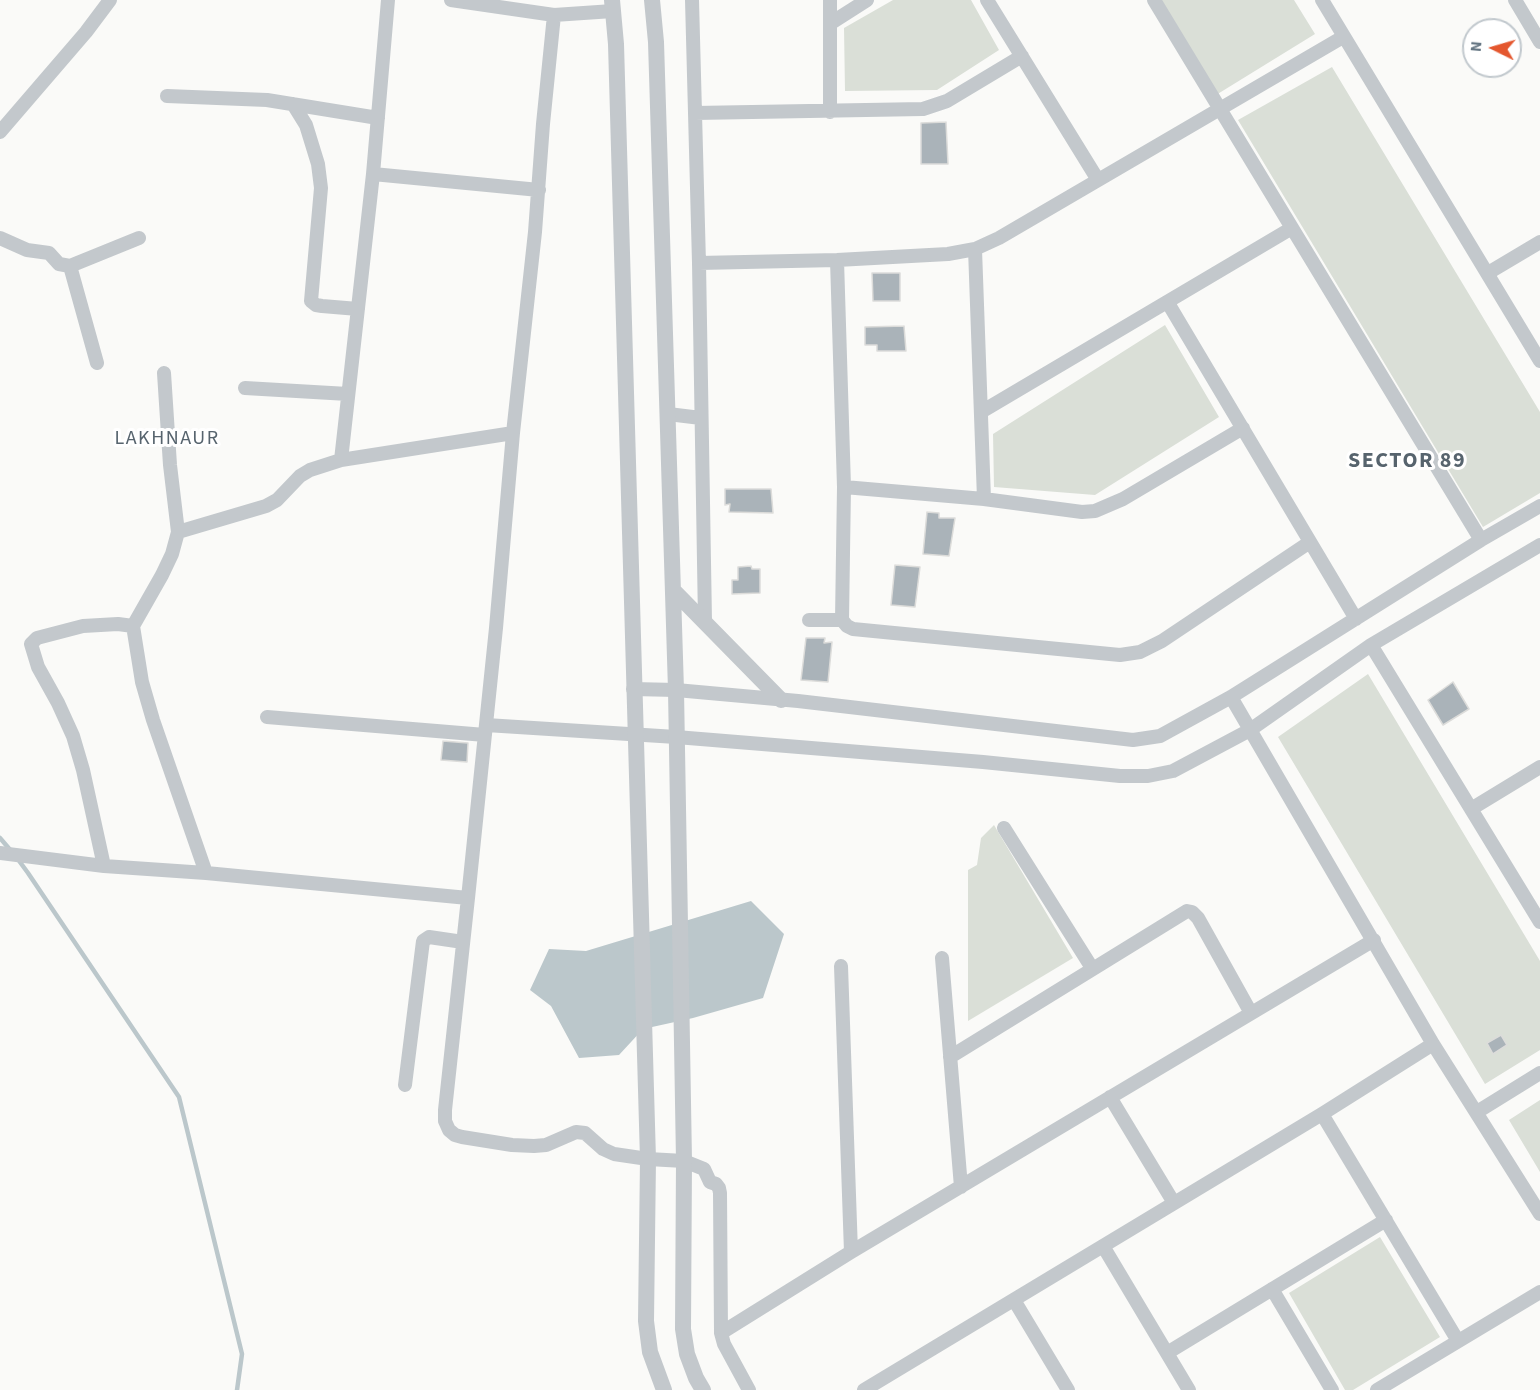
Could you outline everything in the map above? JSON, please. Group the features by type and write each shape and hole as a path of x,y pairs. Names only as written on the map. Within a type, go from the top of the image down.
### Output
{"street":[{"path":"0,132 86,32 110,0"},
{"path":"341,460 373,174 388,0"},
{"path":"451,0 554,15 612,5 616,44 648,1160 646,1321 650,1352 664,1390"},
{"path":"652,0 656,42 674,591 684,1161 683,1329 687,1354 703,1390"},
{"path":"692,0 705,621"},
{"path":"830,0 830,112"},
{"path":"831,23 867,0"},
{"path":"987,0 1098,180"},
{"path":"1154,0 1480,540"},
{"path":"1322,0 1540,361"},
{"path":"1515,0 1540,42"},
{"path":"554,15 539,190 445,1121 449,1130 462,1137 512,1145 546,1145 576,1132 585,1133 603,1149 614,1154 648,1160 684,1161 704,1169 710,1182 719,1188 721,1333 729,1355 749,1390"},
{"path":"699,263 837,260 948,254 975,249 999,238 1343,37"},
{"path":"695,113 923,109 938,106 1022,56"},
{"path":"167,96 267,100 378,118"},
{"path":"293,104 306,125 318,164 321,188 311,300 315,305 358,309"},
{"path":"373,174 539,190"},
{"path":"981,412 1292,228"},
{"path":"0,238 27,250 49,253 59,264 70,266 139,238"},
{"path":"1488,273 1540,242"},
{"path":"975,249 984,499"},
{"path":"837,260 844,487 842,620 847,626 853,629 1098,654 1120,655 1140,652 1162,640 1310,542"},
{"path":"70,266 97,363"},
{"path":"1168,303 1356,618"},
{"path":"164,373 170,465 178,532 172,554 162,575 133,626 142,682 153,720 206,873"},
{"path":"245,388 348,394"},
{"path":"668,414 701,418"},
{"path":"844,487 984,499 1082,512 1101,509 1123,499 1243,428"},
{"path":"178,532 266,506 277,500 300,476 310,470 341,460 513,432"},
{"path":"633,689 676,690 781,700 1133,740 1160,736 1231,697 1480,540 1540,506"},
{"path":"267,717 485,730 676,737 972,761 1120,776 1148,776 1173,771 1250,730 1371,645 1540,545"},
{"path":"674,591 781,700"},
{"path":"809,620 842,620"},
{"path":"104,866 83,770 73,736 38,667 31,644 37,638 83,626 118,624 133,626"},
{"path":"1371,645 1540,922"},
{"path":"1231,697 1374,939 1433,1044 1540,1214"},
{"path":"1471,808 1540,767"},
{"path":"1004,828 1092,968"},
{"path":"0,853 104,866 206,873 468,898"},
{"path":"950,1057 1187,911 1192,912 1198,918 1251,1013"},
{"path":"405,1085 423,941 429,937 463,942"},
{"path":"721,1333 851,1252 1374,939"},
{"path":"942,958 961,1187"},
{"path":"841,966 851,1252"},
{"path":"866,1390 1322,1114 1433,1044"},
{"path":"1477,1112 1540,1073"},
{"path":"1110,1097 1174,1203"},
{"path":"1322,1114 1458,1341"},
{"path":"1167,1353 1386,1220"},
{"path":"1103,1246 1189,1390"},
{"path":"1272,1289 1332,1390"},
{"path":"1377,1390 1540,1292"},
{"path":"1014,1300 1063,1389"}],"shaded area":[{"path":"893,0 971,0 999,50 937,90 845,91 844,28"},
{"path":"1159,0 1294,0 1315,34 1216,95"},
{"path":"1332,67 1540,412 1540,493 1483,527 1238,120"},
{"path":"1165,325 1219,417 1095,495 994,487 993,434"},
{"path":"1368,674 1540,961 1540,1050 1485,1084 1278,737"},
{"path":"994,825 1073,958 968,1021 968,870 977,865 981,838"},
{"path":"751,901 784,934 763,998 693,1018 643,1029 619,1055 579,1058 551,1006 530,990 549,949 586,951"},
{"path":"1540,1100 1540,1172 1509,1120"},
{"path":"1380,1237 1440,1337 1353,1390 1345,1390 1289,1293"}],"building":[{"path":"946,122 948,164 921,164 921,123"},
{"path":"872,273 900,273 900,301 873,301"},
{"path":"904,326 906,351 877,351 877,345 865,345 865,327"},
{"path":"725,489 771,489 773,513 729,512 730,504 725,505"},
{"path":"927,512 939,513 939,518 955,518 949,556 923,554"},
{"path":"895,565 920,567 915,607 891,605"},
{"path":"751,566 752,569 760,569 760,593 732,594 732,580 738,580 738,567"},
{"path":"806,638 825,638 824,643 832,642 828,682 801,680"},
{"path":"1453,682 1469,709 1443,725 1428,700"},
{"path":"443,741 468,743 467,762 441,760"},
{"path":"1501,1035 1507,1045 1493,1054 1487,1043"}],"waterway":[{"path":"0,838 12,852"},
{"path":"17,858 179,1097 242,1354 237,1390"}],"district":[{"name":"LAKHNAUR","path":"167,440"},
{"name":"SECTOR 89","path":"1407,462"}]}
